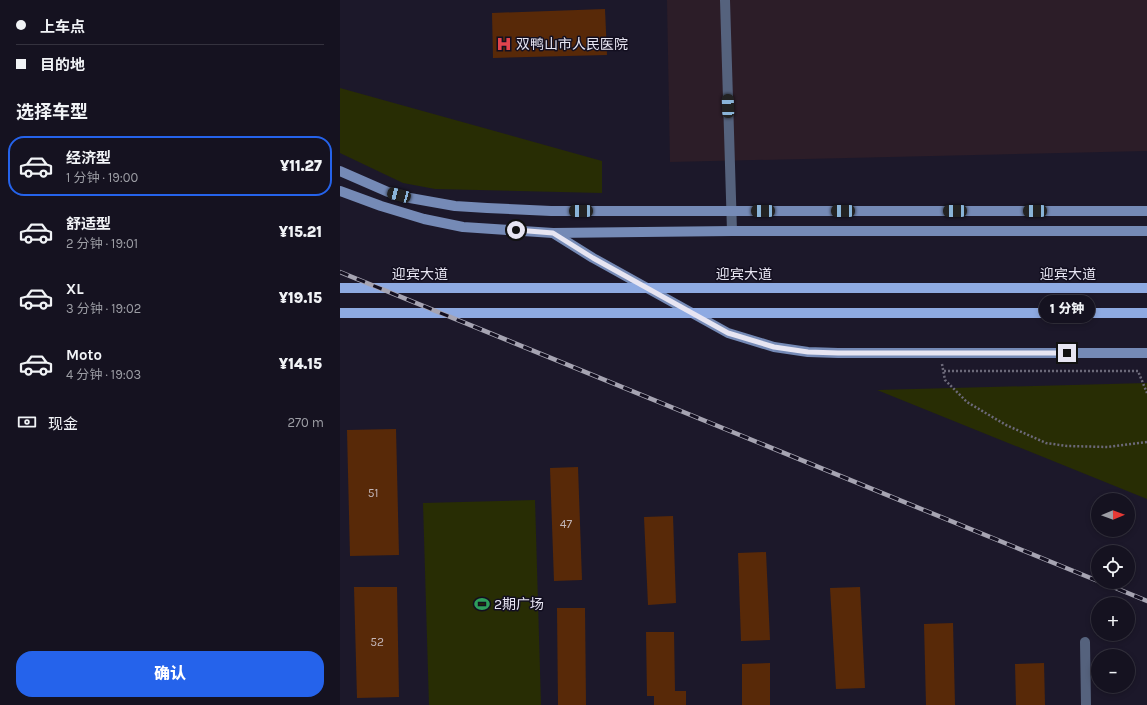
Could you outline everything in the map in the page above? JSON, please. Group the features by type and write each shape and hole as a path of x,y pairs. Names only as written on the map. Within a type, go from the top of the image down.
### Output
{"main road":[{"path":"340,171 388,192 424,201 455,206 551,210 1147,211"},
{"path":"340,190 381,206 424,219 463,227 553,233 732,231 1147,231"},
{"path":"553,233 593,258 728,333 774,347 808,352 1147,353"},
{"name":"迎宾大道","path":"340,288 1147,288"},
{"path":"340,313 1147,313"}],"street":[{"path":"725,0 732,231"},
{"path":"1085,642 1086,705"}],"path":[{"path":"940,353 946,380 967,402 1006,425 1046,443 1067,446 1108,447 1147,442"},
{"path":"944,370 1138,372 1147,393"}],"shaded area":[{"path":"667,0 1147,0 1147,151 670,162"}],"green space":[{"path":"340,88 602,161 602,193 435,189 403,183 340,153"},
{"path":"1147,383 1147,499 1135,493 877,390"},
{"name":"2期广场","path":"535,500 541,705 429,705 423,503"}],"building":[{"path":"605,9 607,55 493,58 492,13"},
{"path":"396,429 399,555 350,556 347,430"},
{"path":"578,467 582,580 554,581 550,468"},
{"path":"673,516 676,603 648,605 644,517"},
{"path":"766,552 770,640 741,641 738,553"},
{"path":"354,587 397,587 399,697 357,698"},
{"path":"860,587 865,688 836,689 830,588"},
{"path":"557,608 585,608 586,705 558,705"},
{"path":"953,623 955,705 926,705 924,624"},
{"path":"646,632 674,632 675,691 686,691 686,705 654,705 654,696 647,696"},
{"path":"770,663 770,705 742,705 742,664"},
{"path":"1044,663 1045,705 1016,705 1015,664"}],"railway":[{"path":"340,272 1091,578"},
{"path":"1118,589 1147,601"}],"place":[{"name":"双鸭山市人民医院","path":"504,44"},
{"name":"2期广场","path":"482,604"}],"route":[{"path":"516,230 553,233 593,258 728,333 774,347 808,352 838,353 1067,353"}]}
